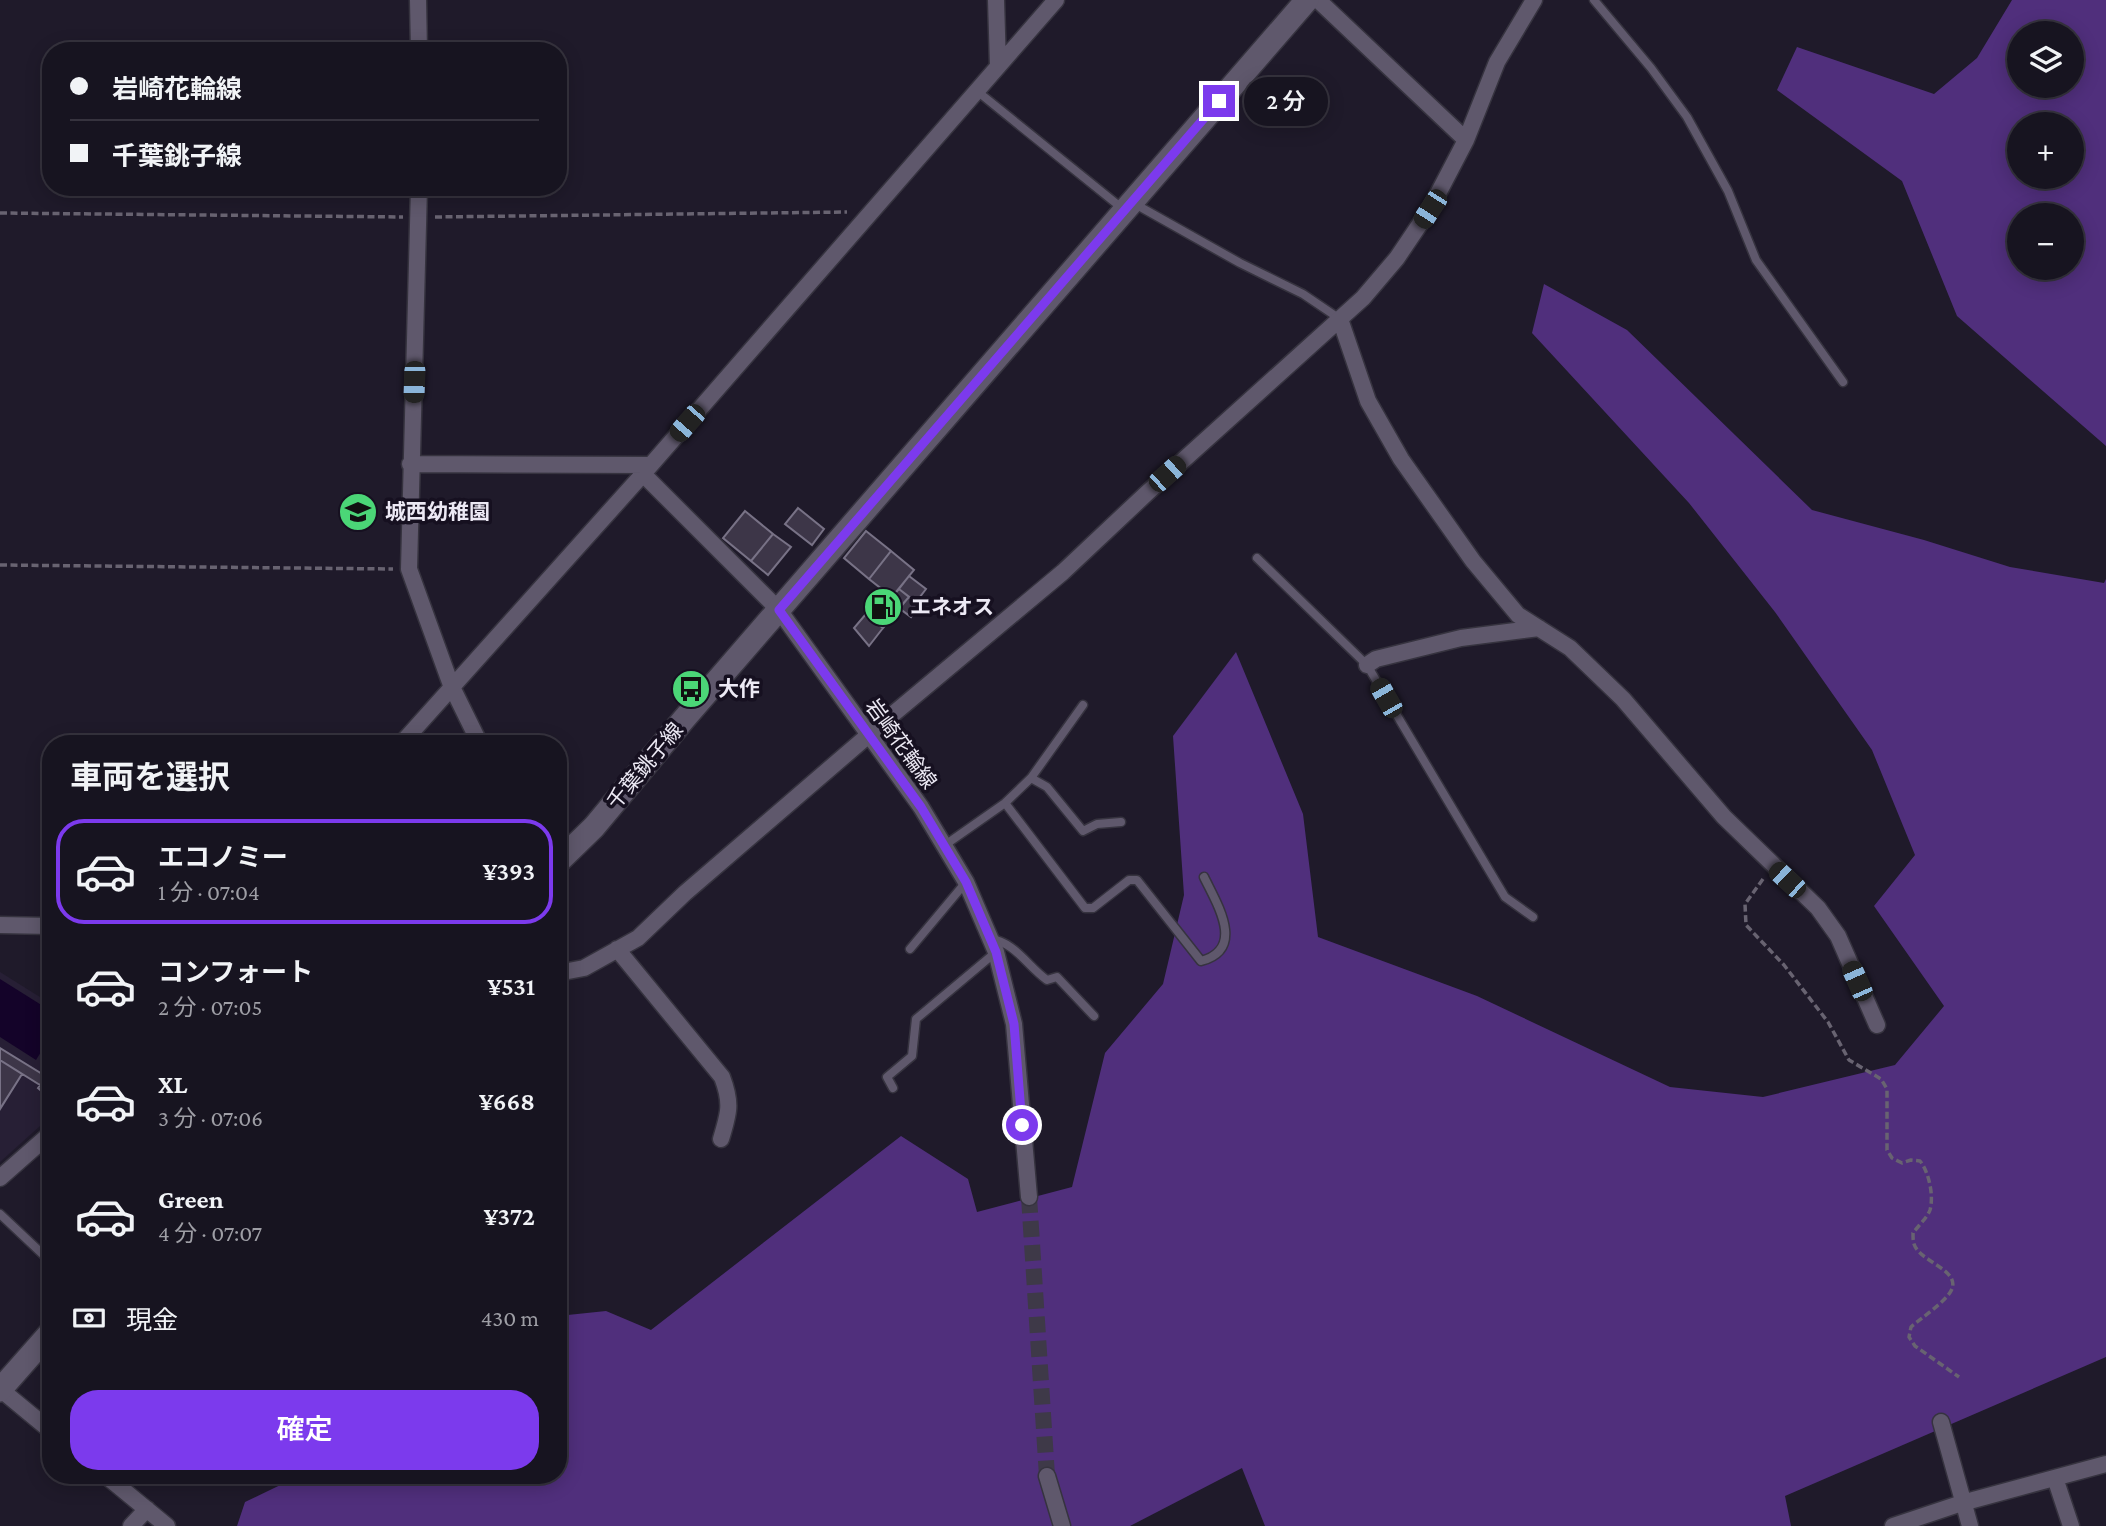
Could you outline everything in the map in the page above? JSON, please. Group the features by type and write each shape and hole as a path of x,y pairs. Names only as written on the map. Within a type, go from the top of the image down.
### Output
{"street":[{"path":"418,0 419,42"},
{"path":"996,0 998,66"},
{"path":"409,735 647,470 1056,0"},
{"name":"千葉銚子線","path":"567,853 594,827 1307,0"},
{"path":"1318,0 1466,139"},
{"path":"567,971 584,968 638,938 685,893 1063,572 1363,298 1397,257 1430,209 1466,139 1497,62 1534,0"},
{"path":"419,196 409,569 451,685 476,735"},
{"path":"1340,319 1368,401 1401,459 1473,561 1518,615 1570,648 1623,699 1724,817 1818,908 1838,936 1877,1025"},
{"path":"410,464 647,470"},
{"name":"岩崎花輪線","path":"647,470 779,610 921,807 966,882 993,946 1014,1024 1029,1197"},
{"path":"1367,665 1376,659 1461,638 1539,628"},
{"path":"0,925 42,926"},
{"path":"617,949 722,1077 729,1094 730,1111 721,1139"},
{"path":"0,1178 42,1141"},
{"path":"42,1342 0,1389 42,1424"},
{"path":"1941,1422 1970,1526"},
{"path":"1893,1526 1962,1503 2106,1464"},
{"path":"1047,1476 1062,1526"},
{"path":"2055,1478 2071,1526"},
{"path":"116,1484 167,1526"},
{"path":"131,1526 147,1509"}],"lane":[{"path":"1594,0 1651,68 1687,117 1728,191 1756,260 1843,382"},
{"path":"977,91 1129,206 1303,294 1340,319"},
{"path":"1257,558 1367,665 1504,897 1533,917"},
{"path":"945,845 1006,803 1031,778 1083,705"},
{"path":"1031,778 1046,787 1083,831 1097,824 1121,821"},
{"path":"1006,803 1085,908 1093,908 1129,880 1137,880 1201,961 1213,958 1220,950 1226,925 1204,877"},
{"path":"910,949 966,882"},
{"path":"894,1088 887,1077 912,1056 916,1019 993,946 1002,941 1047,980 1057,976 1094,1016"},
{"path":"0,1214 42,1254"}],"path":[{"path":"0,214 420,217 870,212"},
{"path":"0,565 409,569"},
{"path":"1772,866 1745,904 1746,925 1784,965 1828,1022 1849,1060 1881,1079 1887,1089 1887,1150 1892,1158 1902,1163 1920,1161 1927,1169 1931,1200 1929,1211 1913,1233 1914,1245 1921,1255 1948,1273 1952,1280 1952,1290 1911,1327 1909,1337 1915,1346 1959,1377"}],"shaded area":[{"path":"2012,0 2106,0 2106,446 1957,316 1902,181 1777,90 1797,47 1934,94 1977,58"},
{"path":"1544,284 1627,330 1812,510 1924,540 2010,567 2104,583 2106,579 2106,1357 1785,1496 1791,1526 1265,1526 1242,1468 1130,1526 237,1526 245,1502 282,1484 567,1484 567,1315 606,1311 651,1330 901,1136 968,1179 977,1212 1072,1187 1105,1053 1163,984 1184,895 1173,736 1236,652 1303,814 1318,937 1477,996 1670,1087 1763,1097 1895,1065 1944,1006 1874,906 1915,855 1872,750 1775,612 1689,503 1532,333"},
{"path":"0,972 42,998 42,1124 0,1162"},
{"path":"0,979 42,1005 42,1050 36,1060 0,1037"}],"building":[{"path":"798,508 824,529 812,545 785,524"},
{"path":"745,511 773,534 751,561 723,538"},
{"path":"866,531 891,551 869,579 844,558"},
{"path":"773,534 791,547 768,575 751,561"},
{"path":"891,551 914,570 892,597 869,579"},
{"path":"909,576 926,589 916,602 899,589"},
{"path":"899,589 909,597 883,628 866,614 884,591 892,597"},
{"path":"909,597 920,606 911,617 899,608"},
{"path":"866,614 883,628 869,646 854,628"},
{"path":"0,1048 42,1074 42,1083 40,1085 0,1060"},
{"path":"0,1060 22,1074 0,1109"}],"tunnel":[{"path":"1029,1197 1047,1476"}],"place":[{"name":"城西幼稚園","path":"358,512"},
{"name":"エネオス","path":"883,607"},
{"name":"大作","path":"691,689"}],"route":[{"path":"1022,1125 1014,1024 996,952 966,882 921,807 779,610 1219,101"}]}
